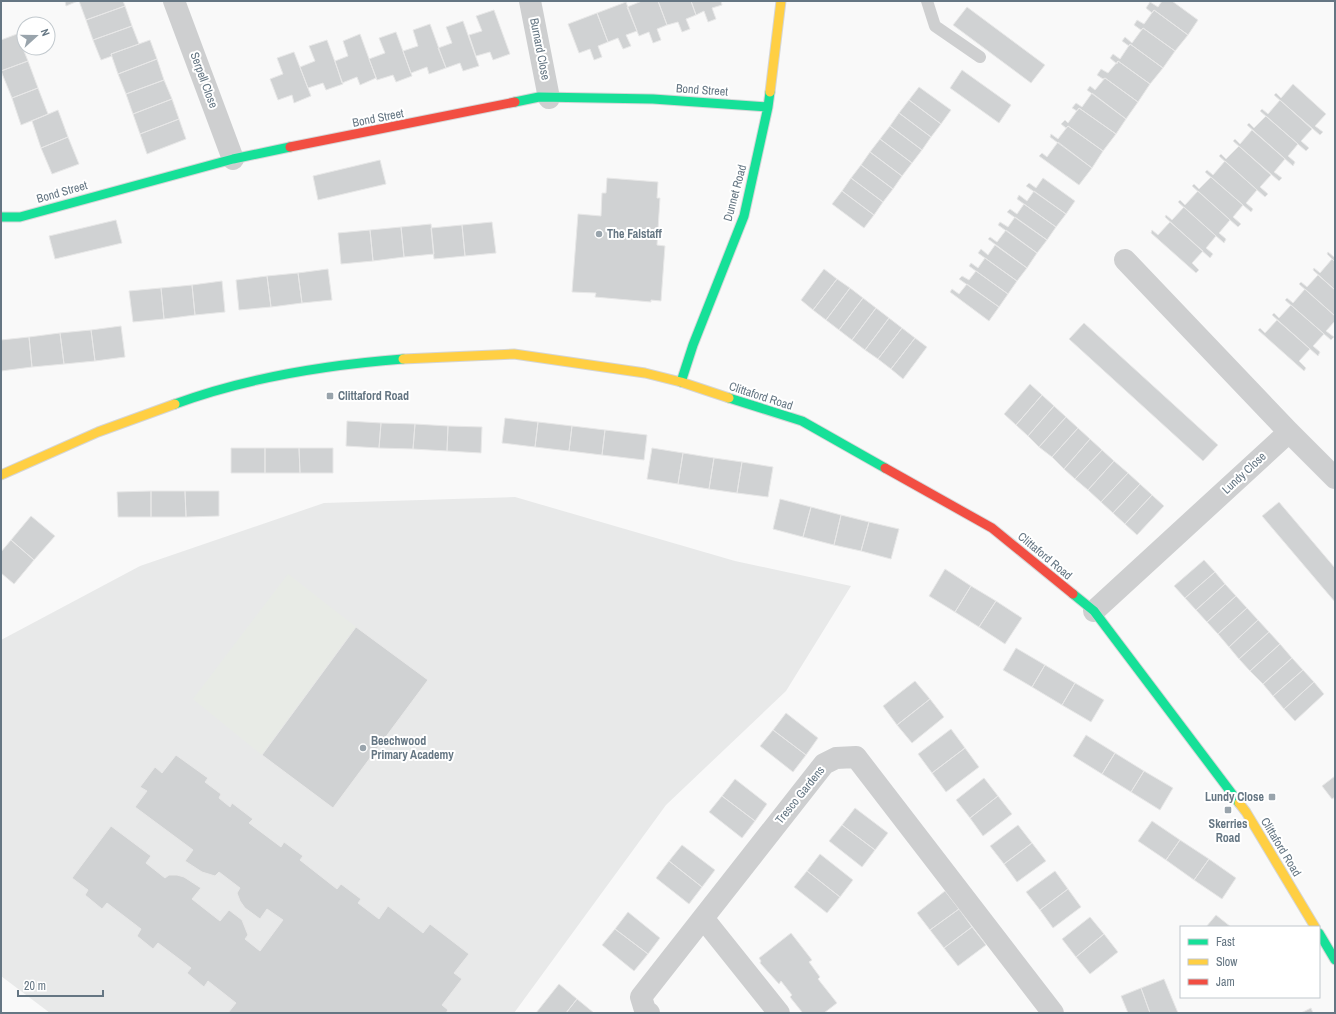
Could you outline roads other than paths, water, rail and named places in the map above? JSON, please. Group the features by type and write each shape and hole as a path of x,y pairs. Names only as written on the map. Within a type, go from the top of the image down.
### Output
{"street":[{"name":"Serpell Close","path":"174,1 233,159"},
{"name":"Burnard Close","path":"530,1 549,98"},
{"name":"Dunnet Road","path":"681,382 693,345 744,216 768,107 781,1"},
{"name":"Bond Street","path":"1,217 20,217 233,159 532,99 653,99 768,107"},
{"path":"1125,260 1289,432 1335,478"},
{"name":"Clittaford Road","path":"1,475 98,432 192,398 277,375 354,363 426,357 514,354 645,373 681,382 802,421 992,528 1094,611 1246,812 1314,926"},
{"name":"Lundy Close","path":"1094,611 1289,432"},
{"name":"Tresco Gardens","path":"649,1013 645,1010 641,997 824,764 836,758 856,757 1052,1013"},
{"path":"703,918 779,1013"},
{"path":"1320,935 1335,960"}],"lane":[{"path":"927,1 934,26 980,56"}],"place":[{"name":"The Falstaff","path":"599,234"},
{"name":"Clittaford Road","path":"330,396"},
{"name":"Beechwood Primary Academy","path":"363,748"},
{"name":"Lundy Close","path":"1272,797"},
{"name":"Skerries Road","path":"1228,810"}]}
